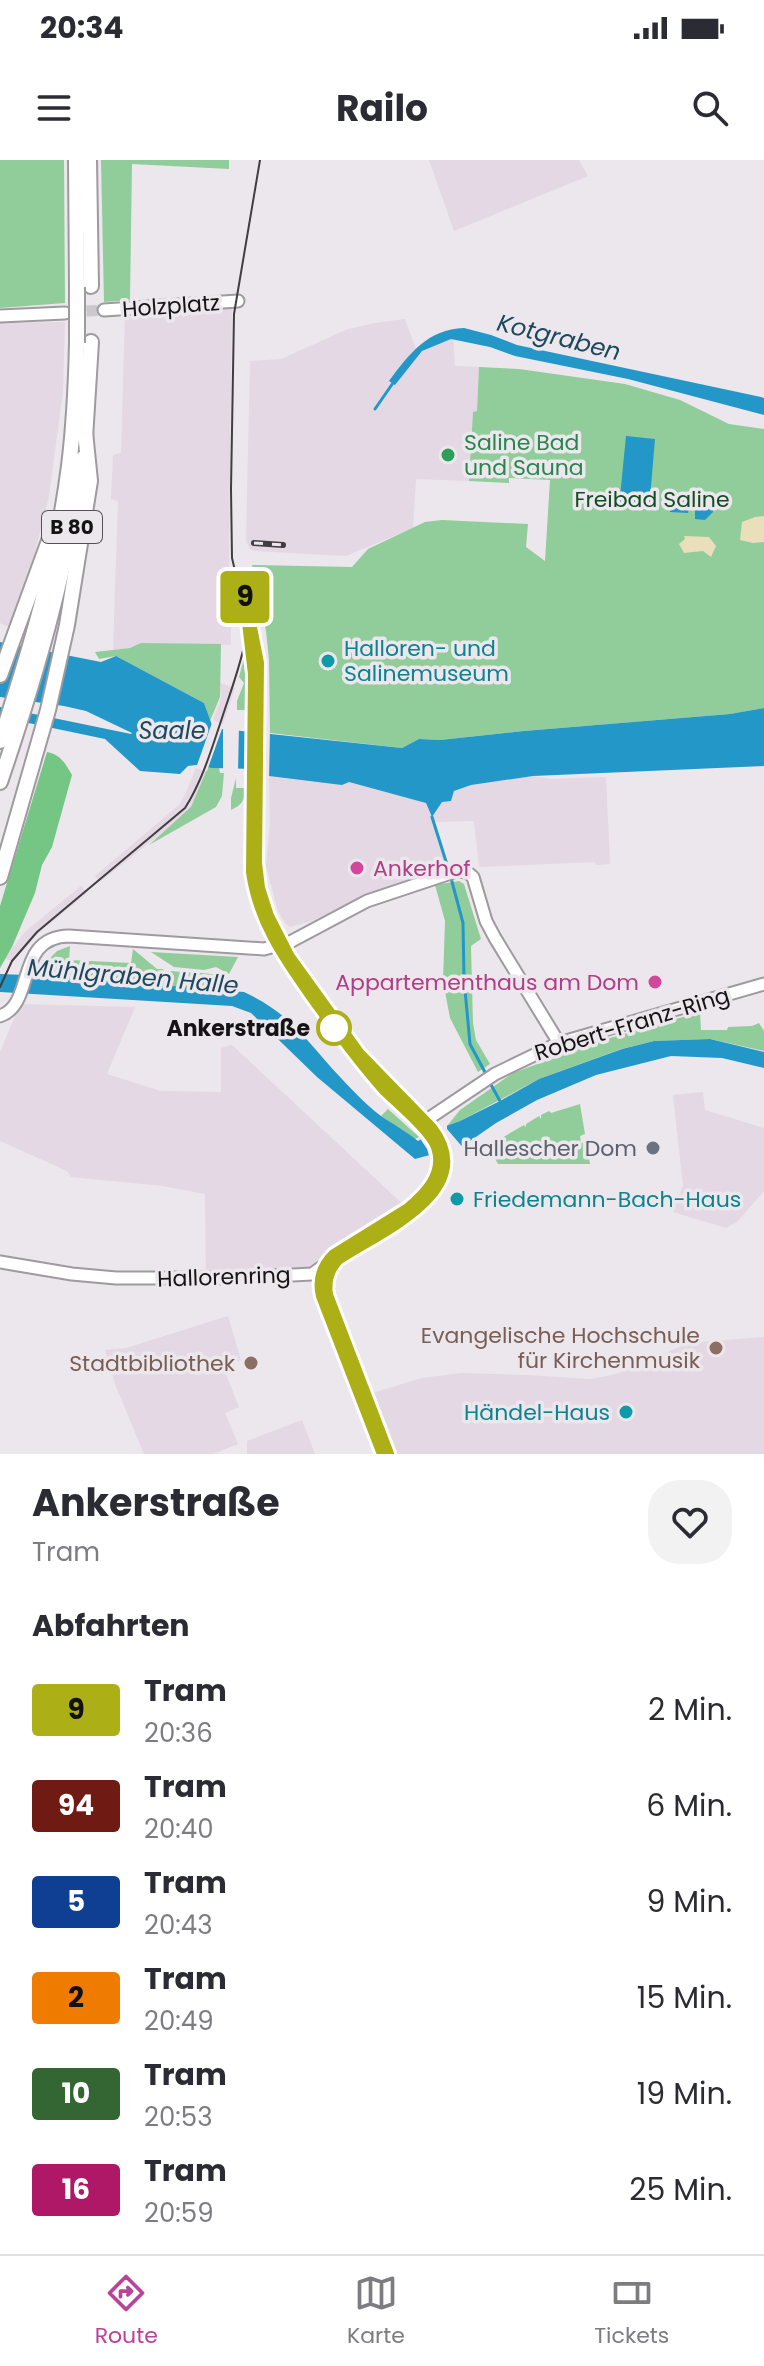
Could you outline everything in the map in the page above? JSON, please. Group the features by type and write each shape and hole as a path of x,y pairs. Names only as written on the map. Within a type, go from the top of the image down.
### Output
{"main road":[{"name":"B 80","path":"76,160 83,192"},
{"name":"B 80","path":"0,782 76,510 88,404 84,343 83,192 89,160"},
{"name":"B 80","path":"0,741 45,620 84,343"},
{"path":"0,877 48,710 67,625 90,481 85,432"},
{"path":"0,675 62,508"}],"street":[{"name":"Holzplatz","path":"104,310 238,301"},
{"path":"0,316 65,313"},
{"path":"0,1016 11,1010 18,998 33,959 45,943 55,938 69,936 248,949 279,946 367,901 457,871 467,872 473,877 490,930 559,1043"},
{"name":"Robert-Franz-Ring","path":"441,1154 437,1142 425,1126 495,1074 559,1043 764,984"},
{"name":"Hallorenring","path":"0,1262 116,1278 237,1278 312,1274 417,1205 439,1177 441,1154"}],"shaded area":[{"path":"429,160 579,160 588,176 454,231"},
{"path":"232,305 231,645 141,643 113,650 118,501 111,499 113,455 121,453 125,312"},
{"path":"405,319 417,352 453,335 455,366 479,367 469,481 416,479 413,528 346,556 250,549 246,542 250,361 281,359 348,329"},
{"path":"65,322 63,391 49,496 32,564 10,628 0,623 0,323"},
{"path":"220,683 235,688 223,724 213,720 221,698"},
{"path":"196,768 207,772 191,807 100,882 95,876 179,805"},
{"path":"269,776 341,784 348,781 425,802 432,817 454,791 471,785 533,776 551,779 606,777 610,864 479,867 474,821 434,822 448,868 290,927 278,911 266,866 270,822"},
{"path":"81,886 87,893 36,935 14,961 4,959 26,931"},
{"path":"20,1004 135,1007 107,1074 161,1091 221,1092 221,1048 232,1045 408,1209 317,1272 206,1278 205,1194 163,1186 71,1177 67,1171 0,1141 0,1052"},
{"path":"703,1092 705,1110 764,1128 764,1191 737,1222 726,1228 673,1212 683,1185 673,1095"},
{"path":"228,1316 241,1360 223,1367 239,1407 225,1413 238,1444 213,1454 144,1454 115,1384 105,1350 126,1348"},
{"path":"764,1337 764,1454 392,1454 369,1394 422,1378 461,1373 590,1379 641,1365 687,1343"},
{"path":"302,1420 315,1454 247,1454 247,1441"}],"green space":[{"path":"0,160 64,160 65,303 0,308"},
{"path":"101,160 229,160 229,169 132,164 130,300 104,302"},
{"name":"Freibad Saline","path":"479,367 519,369 625,384 680,400 729,424 764,429 764,708 730,714 440,740 419,739 402,748 270,733 266,631 252,565 352,567 368,549 425,522 442,520 528,524 526,547 545,561 550,480 509,478 509,483 469,481"},
{"path":"141,643 221,644 220,697 210,721 204,703 116,656 99,659 95,652 130,648"},
{"path":"246,651 247,710 237,710 244,683 239,677"},
{"path":"47,752 59,757 72,775 52,847 42,865 35,893 0,968 0,906"},
{"path":"208,767 219,768 220,773 224,773 222,796 216,807 149,845 191,807"},
{"path":"236,778 236,788 245,788 244,796 242,802 231,810 231,798"},
{"path":"459,881 464,884 481,939 471,946 473,1023 476,1040 490,1064 478,1072 450,1018 443,981 445,921 435,885"},
{"path":"70,946 69,960 131,963 133,949 157,969 163,969 166,975 171,971 230,978 225,991 37,976 42,962"},
{"path":"151,952 238,957 229,974 216,967 204,970 174,967"},
{"path":"700,1012 701,1030 727,1030 728,1027 759,1023 764,1031 764,1051 710,1039 654,1041 621,1049 539,1079 447,1126 460,1110 513,1073 603,1040"},
{"path":"580,1104 585,1134 580,1136 581,1143 587,1142 590,1164 498,1164 488,1146 524,1125 526,1127 539,1116 541,1119 541,1115 549,1111"},
{"path":"388,1109 419,1137 415,1139 381,1116"}],"sand":[{"path":"764,516 764,542 740,540 742,522"},
{"path":"684,536 709,537 716,546 711,557 703,551 684,553 679,544 685,539"}],"water":[{"name":"Kotgraben","path":"464,328 517,345 761,397 764,398 764,415 628,379 515,356 451,339 422,351 395,385 389,381 420,345 440,333"},
{"path":"626,436 655,439 649,510 619,507"},
{"path":"669,494 702,496 702,501 714,502 713,512 705,520 695,519 695,509 689,509 688,513 670,512"},
{"name":"Saale","path":"0,642 101,662 116,656 204,703 213,728 402,748 419,739 440,740 730,714 764,708 764,766 533,776 471,785 454,791 451,801 442,802 432,817 426,803 349,782 342,785 269,776 262,769 196,765 188,766 180,774 140,771 105,739 0,717 0,707 132,733 86,711 0,697"},
{"path":"0,974 244,992 287,1020 363,1100 418,1141 539,1079 622,1049 654,1041 710,1039 764,1052 764,1068 722,1058 671,1056 596,1075 537,1100 463,1146 415,1159 317,1077 251,1013 232,1006 0,992"}],"pier":[{"path":"213,720 215,724 239,726 238,772 223,772 223,726 207,771 196,768"},
{"path":"246,727 270,729 269,780 260,773 246,773"},
{"path":"444,1123 465,1150 430,1159 419,1137"}],"waterway":[{"name":"Kotgraben","path":"375,409 393,383"},
{"path":"432,817 449,871"},
{"path":"451,878 463,923 470,1044 487,1076"},
{"path":"490,1083 500,1101"}],"tunnel":[{"path":"70,312 104,310"}],"tram line":[{"path":"260,160 234,314 231,489 232,558 254,663 254,888 271,934 287,963 355,1057 435,1143 439,1162 436,1176 427,1191 408,1209 334,1255 325,1266 321,1278 324,1303 383,1454"},
{"name":"9","path":"383,1454 322,1296 321,1277 325,1265 334,1255 419,1200 436,1176 439,1155 430,1135 355,1057 287,963 264,918 252,872 254,674 245,597 258,663 256,863 259,888 268,916 289,957 359,1054 431,1128 440,1140 444,1154 443,1174 430,1196 409,1214 338,1259 327,1279 327,1295 388,1454"},
{"path":"0,987 12,961 37,932 185,808 210,755 246,637"}],"railway":[{"path":"254,543 283,545"}],"place":[{"name":"Saline Bad und Sauna","path":"448,455"},
{"name":"Halloren- und Salinemuseum","path":"328,661"},
{"name":"Ankerhof","path":"357,868"},
{"name":"Appartementhaus am Dom","path":"655,982"},
{"name":"Ankerstraße","path":"334,1028"},
{"name":"Hallescher Dom","path":"653,1148"},
{"name":"Friedemann-Bach-Haus","path":"457,1199"},
{"name":"Evangelische Hochschule für Kirchenmusik","path":"716,1348"},
{"name":"Stadtbibliothek","path":"251,1363"},
{"name":"Händel-Haus","path":"626,1412"}],"water label":[{"name":"Mühlgraben Halle","path":"133,976"}]}
